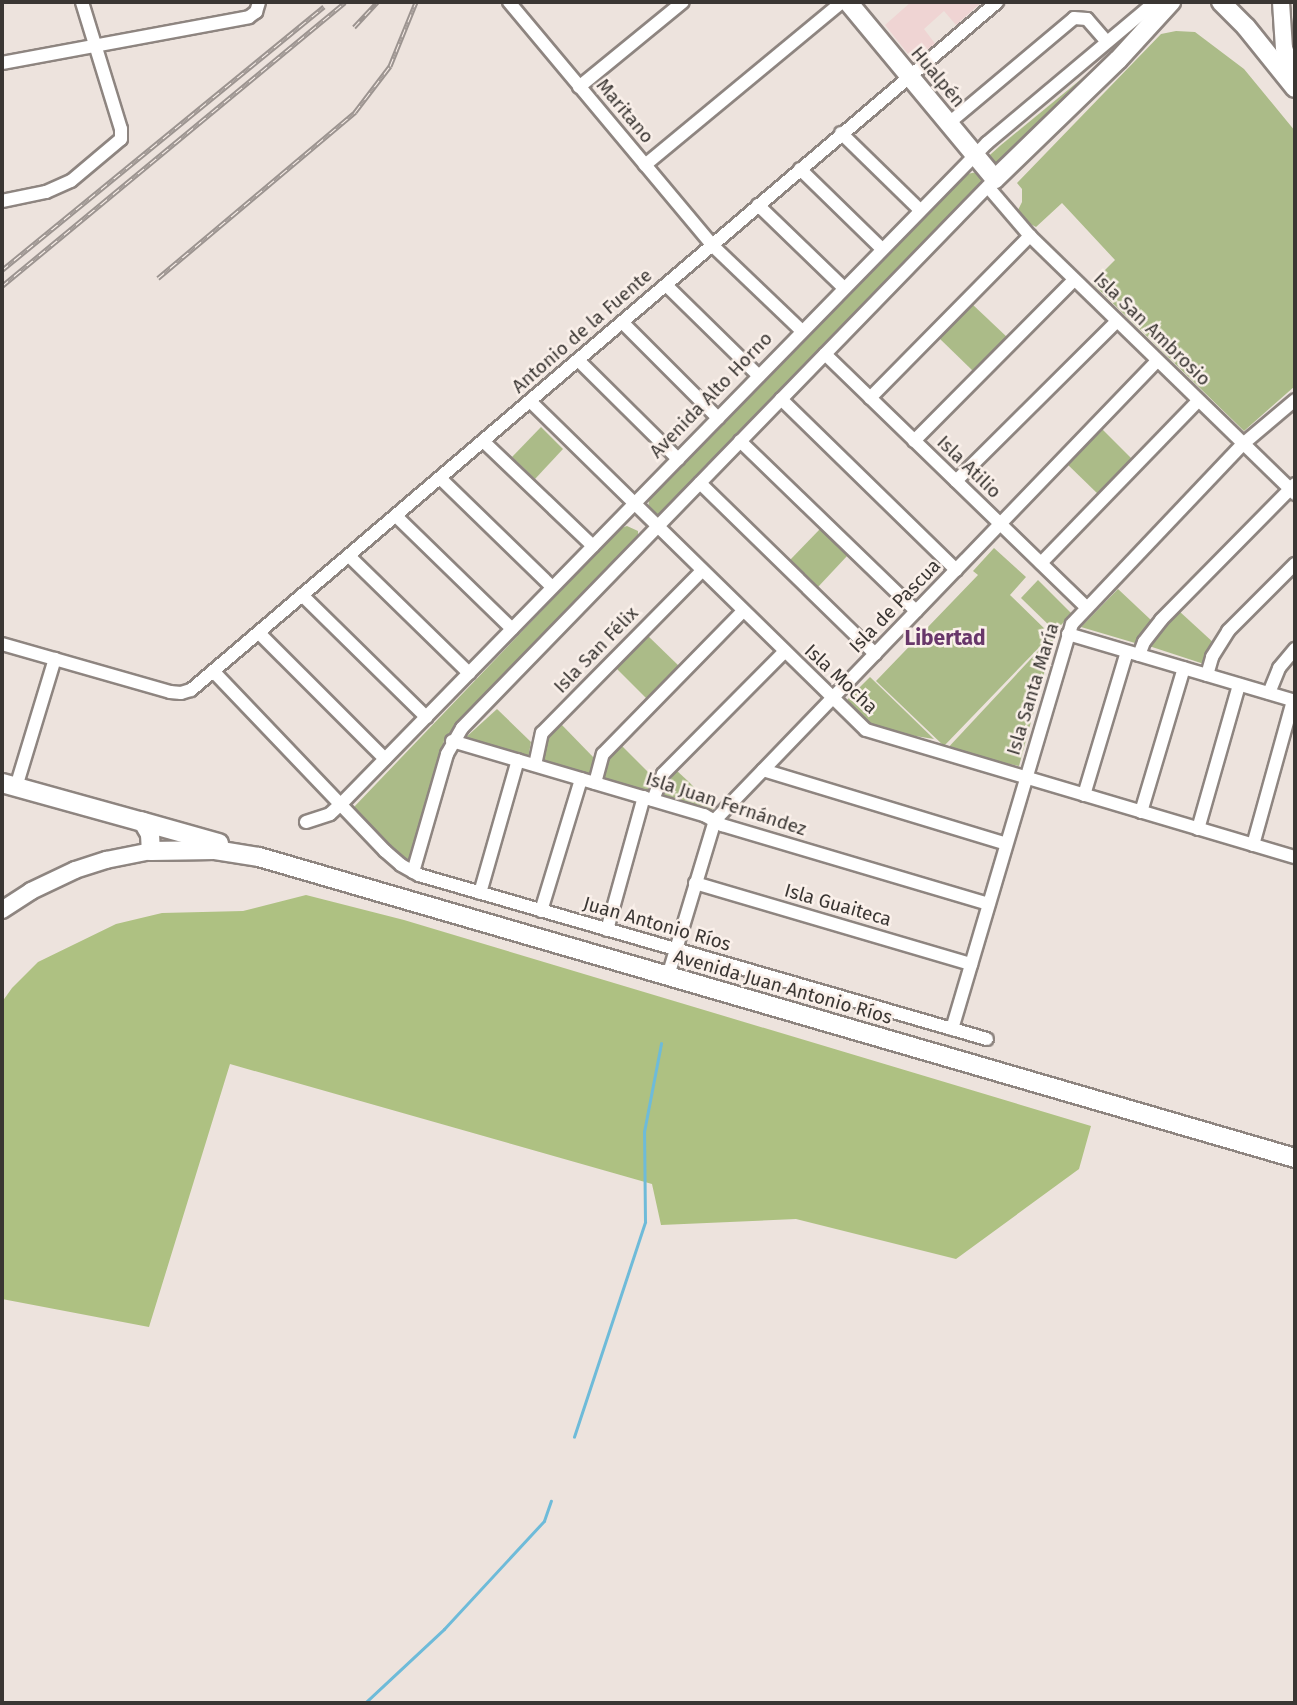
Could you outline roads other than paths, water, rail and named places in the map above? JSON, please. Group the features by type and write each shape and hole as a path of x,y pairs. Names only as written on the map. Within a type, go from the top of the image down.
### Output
{"main road":[{"name":"Hualpén","path":"848,2 975,155 992,183"},
{"path":"1221,2 1295,88"},
{"name":"Avenida Alto Horno","path":"992,183 1118,60 1159,3"},
{"path":"1281,5 1284,48 1295,79"},
{"path":"1281,5 1295,50"},
{"path":"1278,67 1295,79"},
{"path":"9,785 258,857"},
{"path":"140,821 149,830 151,852"},
{"path":"2,910 31,891 75,870 106,860 151,852 215,850 258,857"},
{"name":"Avenida Juan Antonio Ríos","path":"258,857 1295,1158"}],"street":[{"path":"2,201 46,192 71,181 121,139 121,129 82,2"},
{"path":"579,87 683,2"},
{"path":"645,165 842,2"},
{"name":"Antonio de la Fuente","path":"55,659 170,692 181,694 191,690 997,2"},
{"name":"Avenida Alto Horno","path":"306,822 330,814 342,803 975,155 1107,42 1159,3"},
{"name":"Maritano","path":"516,4 579,87 712,245"},
{"path":"2,63 249,16 259,5"},
{"path":"949,123 1074,18 1087,19 1107,42"},
{"path":"841,133 920,210"},
{"path":"800,169 882,249"},
{"name":"Avenida Alto Horno","path":"413,872 452,741 473,716 992,183"},
{"name":"Isla San Ambrosio","path":"992,183 1030,236 1198,401 1293,489"},
{"path":"758,205 844,288"},
{"path":"870,398 1030,236"},
{"path":"712,245 802,331"},
{"path":"914,441 1074,280"},
{"path":"666,285 759,376"},
{"path":"622,322 718,418"},
{"path":"956,481 1116,322"},
{"name":"Isla Atilio","path":"825,354 1086,607"},
{"path":"578,360 678,459"},
{"name":"Isla de Pascua","path":"667,976 715,820 1157,361"},
{"path":"781,399 957,570"},
{"name":"Isla Santa María","path":"952,1029 1068,634 1086,607 1243,444 1295,400"},
{"name":"Isla Mocha","path":"530,401 859,725 875,734 1295,857"},
{"path":"1041,564 1198,401"},
{"path":"483,441 593,546"},
{"path":"740,442 916,611"},
{"path":"440,478 552,587"},
{"path":"699,483 875,654"},
{"path":"1084,795 1133,653 1161,620 1293,489"},
{"path":"396,516 512,629"},
{"path":"349,556 469,673"},
{"path":"1207,675 1212,657 1228,631 1295,564"},
{"name":"Isla San Félix","path":"535,765 542,733 702,571"},
{"path":"303,596 426,717"},
{"path":"595,783 603,754 743,611"},
{"path":"259,634 385,759"},
{"path":"1068,634 1294,701 1253,845"},
{"path":"2,644 55,659 9,785"},
{"path":"1269,693 1279,668 1295,649"},
{"path":"607,930 649,798 663,774 784,652"},
{"path":"1141,812 1184,668"},
{"name":"Juan Antonio Ríos","path":"214,672 385,851 413,872 987,1039"},
{"path":"1198,829 1239,685"},
{"name":"Isla Juan Fernández","path":"452,741 649,798 989,904"},
{"path":"480,893 518,760"},
{"path":"763,770 1006,844"},
{"path":"541,911 581,779"},
{"name":"Isla Guaiteca","path":"695,883 971,964"}],"waterway":[{"path":"574,1437 645,1222 644,1132 661,1044"},
{"path":"365,1703 444,1629 544,1521 551,1501"}],"railway":[{"path":"2,286 345,2"},
{"path":"354,27 377,2"},
{"path":"158,278 355,112 390,66 416,2"},
{"path":"2,270 324,6"}],"district":[{"name":"Libertad","path":"945,638"}]}
